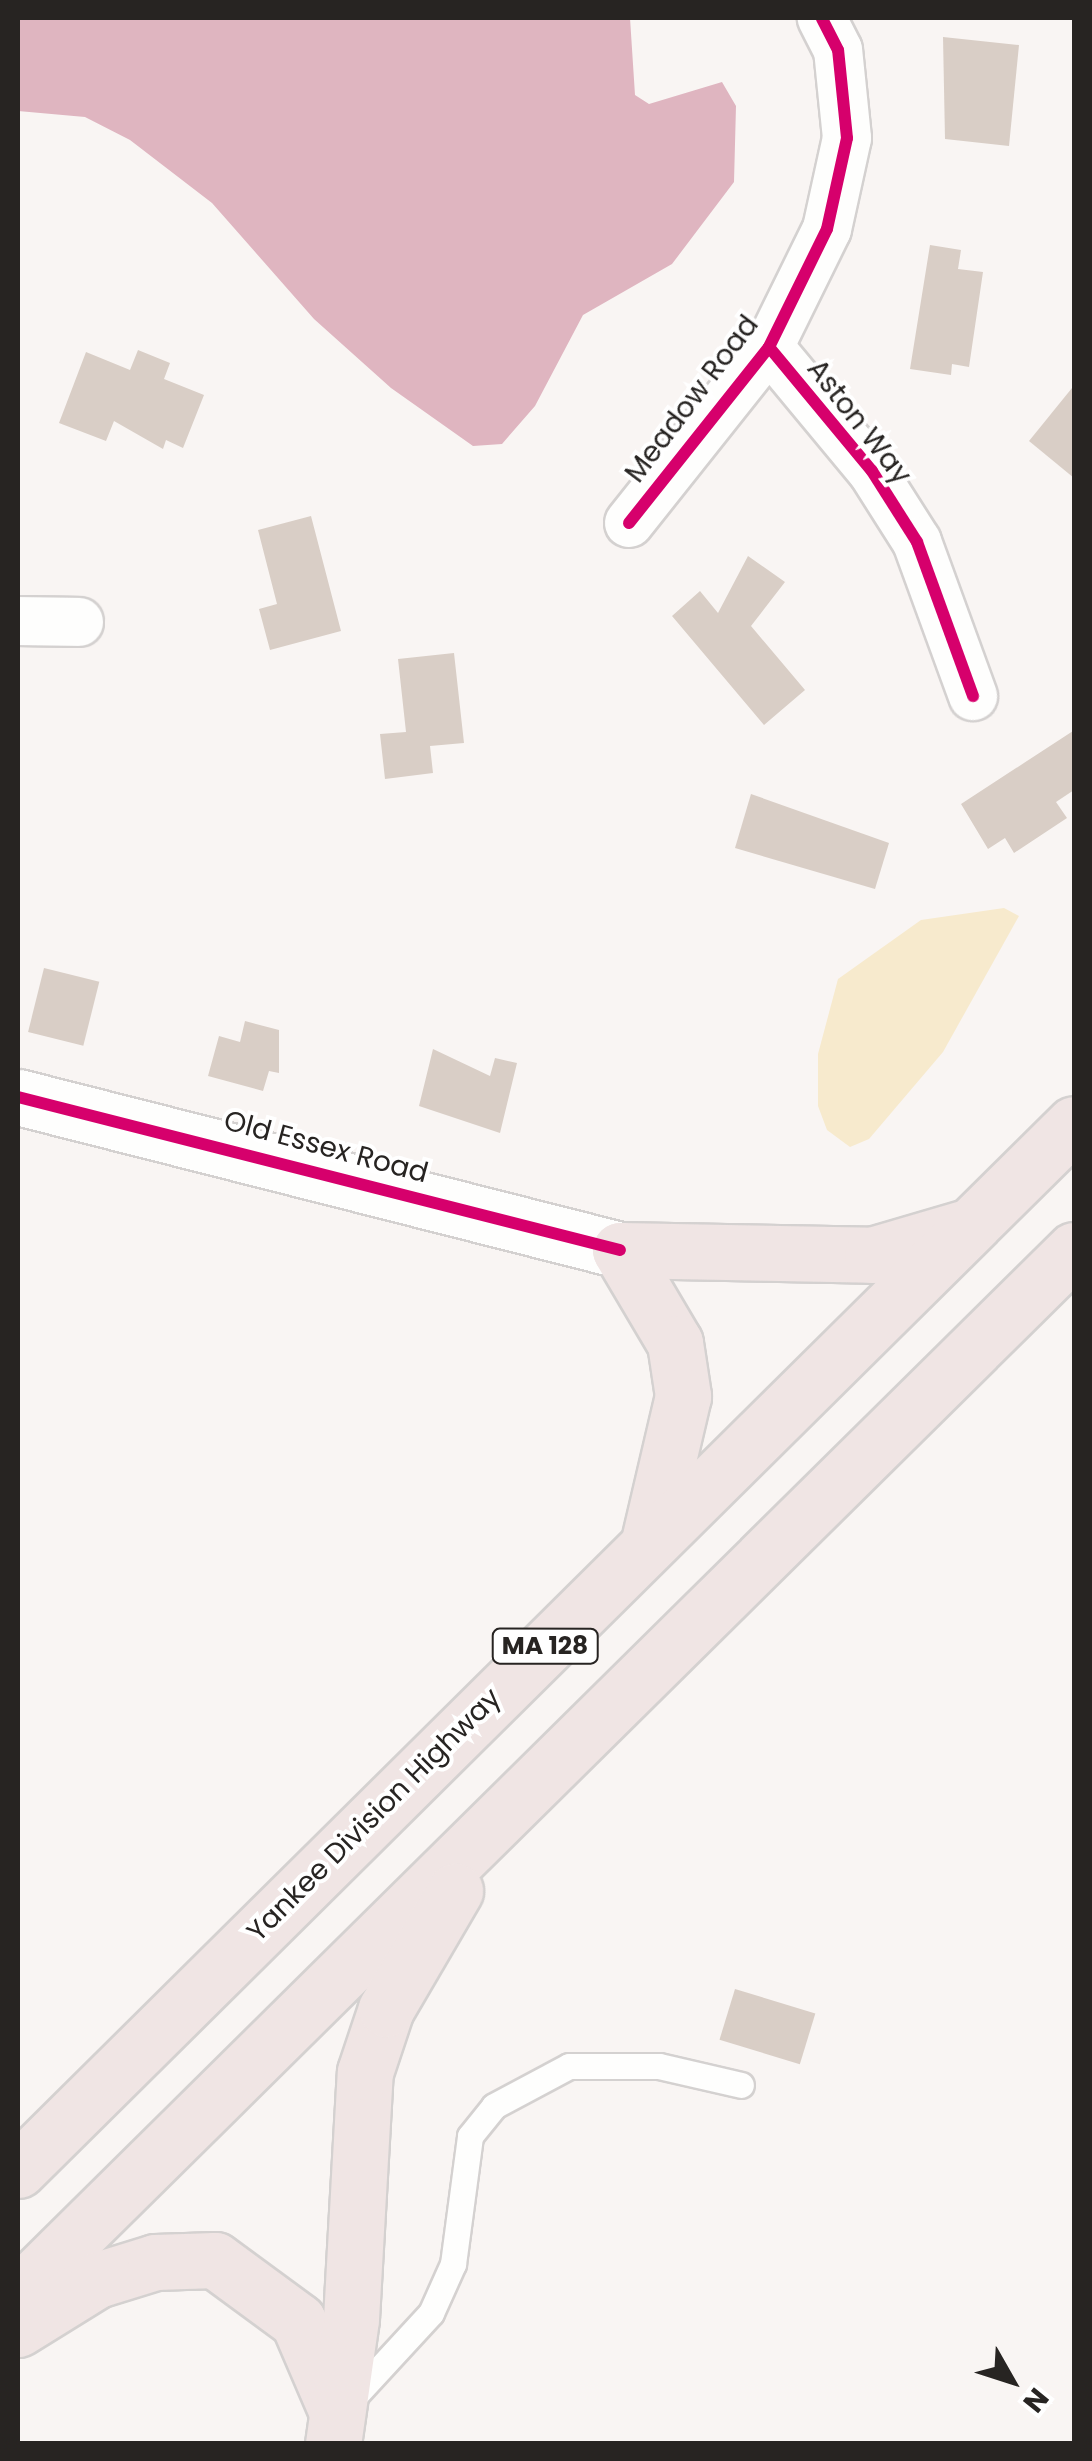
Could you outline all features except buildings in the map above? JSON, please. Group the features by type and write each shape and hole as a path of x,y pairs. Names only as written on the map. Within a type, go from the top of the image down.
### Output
{"highway":[{"name":"Yankee Division Highway","path":"18,2170 1074,1124"},
{"path":"620,1250 872,1256 972,1226"},
{"path":"620,1250 675,1343 683,1396 648,1544"},
{"name":"MA 128","path":"18,2294 1074,1250"},
{"path":"335,2429 365,2072 394,1994 514,1806"},
{"path":"18,2330 96,2280 154,2262 215,2260 298,2321 335,2429"}],"main road":[{"name":"Old Essex Road","path":"18,1097 620,1250"}],"street":[{"name":"Meadow Road","path":"629,523 769,348 827,229 846,138 838,50 822,18"},
{"name":"Aston Way","path":"769,348 872,471 917,542 974,696"},
{"path":"18,621 79,622"}],"lane":[{"path":"335,2429 431,2313 453,2264 470,2136 494,2106 569,2066 660,2066 741,2085"}],"shaded area":[{"path":"18,18 630,18 635,95 649,104 722,82 736,106 734,182 672,264 583,315 535,406 502,444 473,446 391,388 314,319 212,203 130,140 85,117 18,111"},
{"path":"1004,908 1019,916 943,1052 869,1139 850,1147 827,1130 818,1106 818,1054 838,979 921,920"}],"cycle path":[{"path":"629,523 769,347 827,229 847,138 838,50 822,18"},
{"path":"769,347 872,471 917,542 973,696"},
{"path":"18,1097 620,1250"}]}
